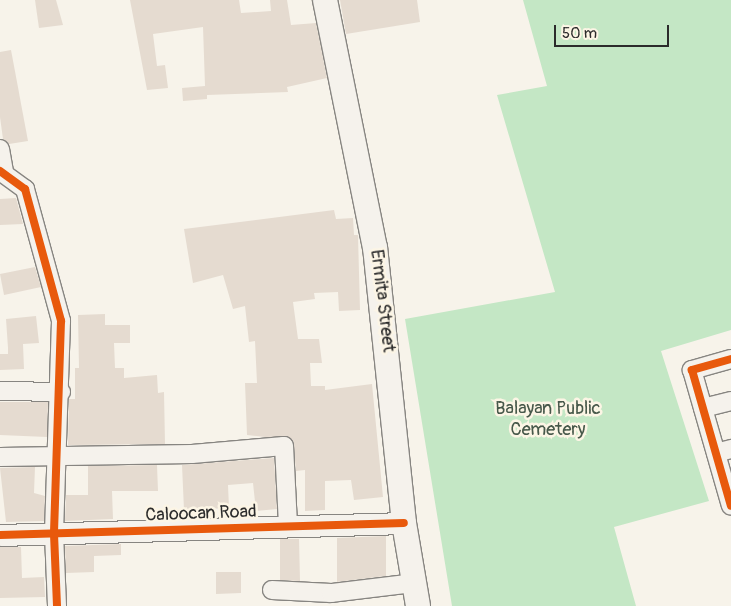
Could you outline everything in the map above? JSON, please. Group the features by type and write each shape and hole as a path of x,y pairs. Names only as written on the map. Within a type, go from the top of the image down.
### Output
{"main road":[{"name":"Ermita Street","path":"325,0 375,247 404,523 418,606"}],"street":[{"path":"0,149 2,171 25,189 61,321 59,457 54,534 57,606"},
{"path":"731,359 692,370 703,408 724,451 731,506"},
{"path":"0,391 61,392"},
{"path":"703,408 731,401"},
{"path":"0,457 59,457 284,446 288,526"},
{"name":"Caloocan Road","path":"0,535 404,523"},
{"path":"272,590 331,593 414,583"}],"green space":[{"name":"Balayan Public Cemetery","path":"523,0 731,0 731,330 661,351 709,501 614,527 636,606 452,606 405,319 555,292 497,95 547,86"}],"building":[{"path":"35,0 56,0 63,25 39,28"},
{"path":"130,0 239,0 241,13 271,11 270,0 287,0 291,25 316,23 327,78 287,87 288,92 207,95 207,99 183,101 182,88 205,86 203,27 153,34 157,66 165,65 168,88 147,90"},
{"path":"340,0 417,0 420,22 346,34"},
{"path":"11,50 28,141 9,144 3,139 0,117 0,52"},
{"path":"16,198 23,224 0,225 0,199"},
{"path":"334,210 336,219 353,218 354,235 358,235 360,310 339,311 338,292 314,293 315,299 293,302 298,339 319,339 322,363 310,363 311,386 325,386 325,390 372,384 383,497 354,500 351,480 325,481 325,510 305,511 305,470 296,471 293,440 247,435 245,383 257,383 255,341 249,342 245,306 233,309 223,275 193,283 184,229"},
{"path":"35,267 41,287 4,295 0,274"},
{"path":"105,314 105,325 130,325 130,343 114,343 115,368 124,368 124,378 157,375 158,393 164,392 165,444 68,445 69,399 75,399 75,368 79,368 78,315"},
{"path":"36,316 39,343 23,344 24,369 0,370 0,354 8,354 6,319"},
{"path":"0,402 48,402 47,437 0,435"},
{"path":"274,458 277,509 256,511 253,483 228,485 229,508 184,510 182,465"},
{"path":"157,465 158,491 112,491 113,519 65,521 66,495 88,495 88,466"},
{"path":"35,467 34,493 45,496 44,521 6,522 0,468"},
{"path":"386,536 386,576 337,582 337,538"},
{"path":"280,539 299,539 300,581 280,580"},
{"path":"121,544 121,555 94,556 94,572 66,573 65,546"},
{"path":"0,547 21,547 22,578 44,577 45,597 0,598"},
{"path":"216,572 241,572 241,593 216,594"}],"cycle path":[{"path":"0,171 25,189 61,321 54,534 57,606"},
{"path":"731,359 692,370 731,506"},
{"path":"0,535 404,523"}]}
